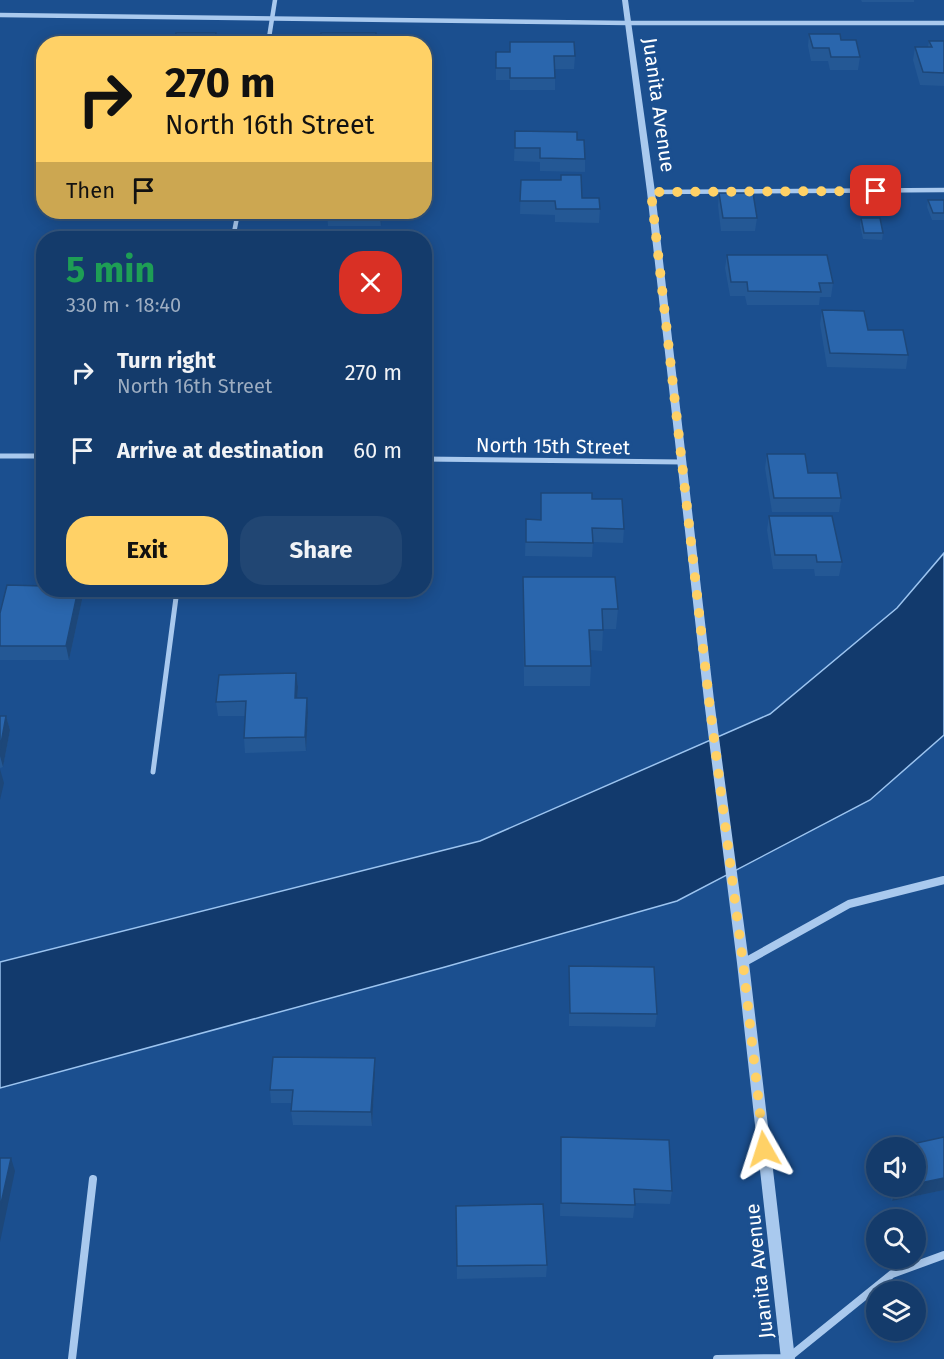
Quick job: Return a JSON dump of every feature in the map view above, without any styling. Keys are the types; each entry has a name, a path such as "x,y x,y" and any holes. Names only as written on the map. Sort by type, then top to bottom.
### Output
{"street":[{"path":"269,36 275,0"},
{"name":"Juanita Avenue","path":"625,0 651,192 788,1358"},
{"path":"0,15 628,23 944,23"},
{"path":"651,192 944,190"},
{"path":"0,456 36,456"},
{"name":"North 15th Street","path":"432,459 682,462"},
{"path":"153,772 176,597"},
{"path":"743,963 849,904 944,880"},
{"path":"72,1359 93,1179"},
{"path":"717,1359 788,1358 892,1274 944,1255"}],"water":[{"path":"944,553 944,735 870,800 677,901 445,967 0,1088 0,962 480,841 770,714 897,608"}],"building":[{"path":"176,33 216,33 215,36 175,36"},
{"path":"321,33 376,33 376,36 321,36"},
{"path":"809,34 840,34 841,40 856,40 860,57 831,57 829,48 813,48"},
{"path":"929,41 944,41 944,73 923,72 915,47 932,47"},
{"path":"510,42 574,42 575,56 554,56 555,78 510,78 510,68 496,68 496,52 510,52"},
{"path":"515,131 577,132 577,140 584,140 585,159 540,158 540,148 515,148"},
{"path":"561,175 581,175 582,198 599,198 600,209 556,209 555,201 520,201 521,180 561,180"},
{"path":"719,193 753,193 757,218 723,218"},
{"path":"928,200 944,200 944,213 933,213"},
{"path":"861,218 880,218 883,233 864,233"},
{"path":"727,255 827,255 833,283 819,283 821,292 748,291 747,282 731,282"},
{"path":"822,310 864,311 868,330 903,330 908,355 830,353"},
{"path":"767,454 805,454 808,473 837,473 841,498 774,498"},
{"path":"541,493 592,493 592,499 622,499 624,529 592,528 593,543 526,542 526,519 541,520"},
{"path":"769,516 832,516 842,562 817,562 816,555 775,555"},
{"path":"523,577 615,577 618,609 602,609 603,630 589,630 591,666 525,666"},
{"path":"7,585 36,586 36,597 76,597 66,646 0,646 0,613"},
{"path":"296,673 295,698 307,698 305,737 244,738 246,701 216,702 219,675"},
{"path":"0,716 6,716 0,749"},
{"path":"569,966 654,967 657,1014 570,1013"},
{"path":"273,1057 375,1058 371,1112 291,1111 293,1090 270,1090"},
{"path":"561,1137 669,1140 672,1191 634,1189 635,1205 561,1203"},
{"path":"944,1137 944,1178 926,1182 926,1141"},
{"path":"0,1158 11,1158 0,1208"},
{"path":"543,1204 547,1265 457,1266 456,1206"}],"route":[{"path":"764,1149 709,700 651,192 876,191"}]}
